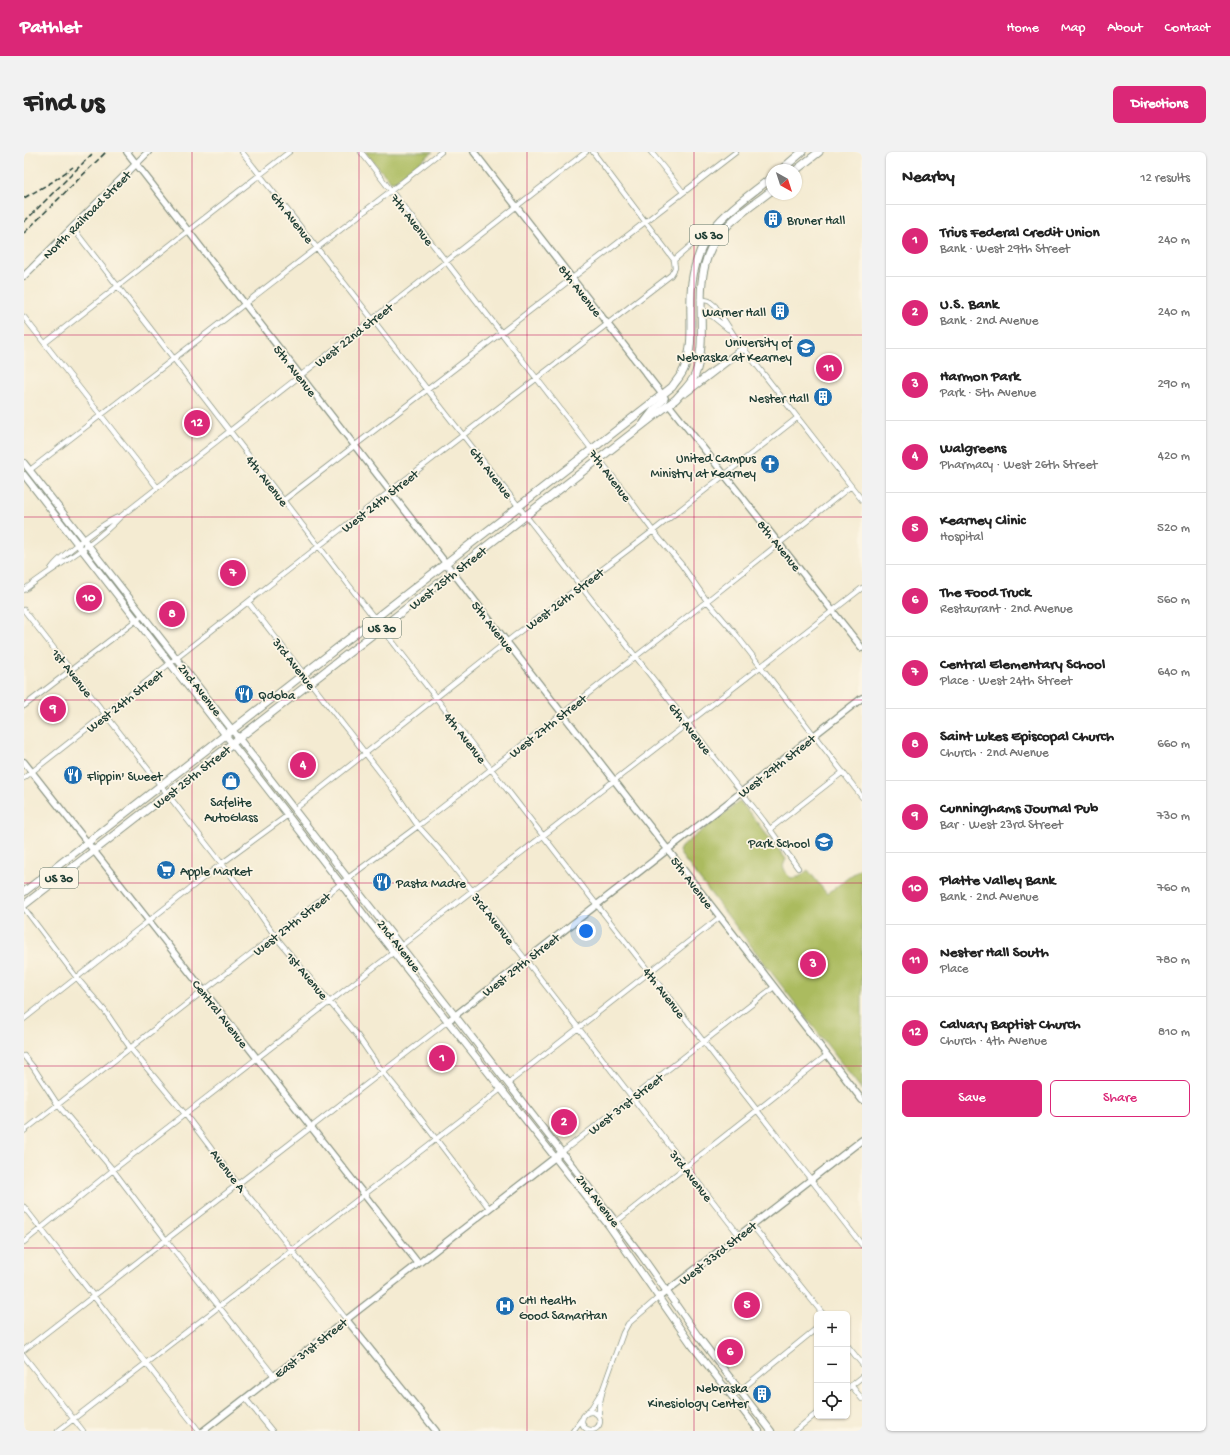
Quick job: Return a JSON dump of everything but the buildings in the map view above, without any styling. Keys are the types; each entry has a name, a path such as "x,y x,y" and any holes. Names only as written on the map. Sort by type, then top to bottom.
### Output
{"main road":[{"name":"North Railroad Street","path":"24,276 148,152"},
{"path":"788,164 802,152"},
{"path":"802,165 819,152"},
{"name":"US 30","path":"692,295 692,284 696,261 706,239 716,225 766,182"},
{"name":"US 30","path":"701,312 700,298 705,264 715,241 721,232 766,195"},
{"path":"692,295 694,306 697,311 701,312"},
{"name":"West 25th Street","path":"87,843 672,387 684,370 689,356 692,295"},
{"name":"West 25th Street","path":"93,850 232,744 676,399 688,386 695,375 699,360 701,339 701,312"},
{"path":"676,399 692,389 744,348"},
{"name":"2nd Avenue","path":"24,463 562,1152 641,1255 739,1391 771,1431"},
{"name":"2nd Avenue","path":"24,475 368,920 609,1226 658,1298 759,1431"},
{"name":"US 30","path":"24,892 87,843"},
{"name":"US 30","path":"24,905 93,850"}],"street":[{"name":"5th Avenue","path":"126,152 862,1100"},
{"name":"6th Avenue","path":"242,152 770,829 798,868"},
{"path":"45,343 187,230 289,152"},
{"name":"7th Avenue","path":"361,152 592,449 653,531 681,564 707,601 734,632 862,797"},
{"path":"30,470 441,152"},
{"name":"8th Avenue","path":"474,152 662,394"},
{"name":"West 22nd Street","path":"24,590 50,570 59,560 110,526 157,487 586,152"},
{"path":"592,152 674,260 716,225"},
{"path":"651,152 683,192"},
{"path":"284,500 736,152"},
{"name":"4th Avenue","path":"72,228 862,1245"},
{"name":"West 24th Street","path":"24,778 319,546 671,275 675,268 674,260"},
{"path":"700,298 709,301 715,306 731,332 862,500"},
{"path":"701,312 712,316 731,332"},
{"path":"24,317 157,487"},
{"path":"641,426 648,416 664,400 665,398 662,394"},
{"name":"8th Avenue","path":"669,404 862,648"},
{"name":"West 26th Street","path":"295,809 506,642 653,531 797,418"},
{"name":"West 27th Street","path":"24,1131 348,878 418,826 707,601 851,486"},
{"path":"401,946 862,588"},
{"name":"3rd Avenue","path":"248,602 393,789 418,826 446,857 739,1235"},
{"name":"1st Avenue","path":"24,610 250,900 275,936 357,1035 382,1071 436,1138 489,1208"},
{"path":"24,706 143,615"},
{"name":"West 29th Street","path":"24,1350 862,698"},
{"name":"Central Avenue","path":"24,762 418,1263"},
{"path":"770,829 843,772"},
{"path":"24,1019 222,864 288,815"},
{"name":"Avenue A","path":"24,908 77,978 105,1011 131,1048 185,1114 238,1184 266,1216 436,1431"},
{"path":"508,1083 720,917"},
{"path":"24,1242 113,1170 394,952"},
{"name":"West 31st Street","path":"418,1263 774,987"},
{"path":"616,1222 827,1055"},
{"path":"24,1056 34,1067 58,1105 113,1170 166,1240 274,1376"},
{"path":"58,1431 501,1089"},
{"name":"West 33rd Street","path":"599,1417 599,1406 603,1389 623,1333 628,1324 666,1291 862,1140"},
{"path":"24,1207 199,1431"},
{"path":"752,1225 820,1311"},
{"name":"East 31st Street","path":"203,1431 418,1263"},
{"path":"732,1397 814,1330"},
{"path":"849,1347 862,1364"},
{"path":"24,1356 82,1431"},
{"path":"862,1377 851,1385 862,1399"},
{"name":"West 33rd Street","path":"585,1413 592,1407 603,1389"},
{"path":"245,1398 272,1431"},
{"path":"573,1431 585,1413 593,1412 599,1417 603,1431"},
{"path":"795,1431 814,1415"},
{"path":"581,1420 583,1427 588,1431 597,1428 600,1422"}],"green space":[{"path":"365,152 433,152 395,181 390,181"},
{"path":"740,801 786,859 783,866 786,873 791,878 799,877 808,870 827,894 862,867 862,1090 679,851 681,847"}],"railway":[{"path":"24,222 94,152"},
{"path":"24,233 106,152"},
{"path":"24,198 52,182 73,167"}],"place":[{"name":"Bruner Hall","path":"773,219"},
{"name":"Warner Hall","path":"780,311"},
{"name":"University of Nebraska at Kearney","path":"806,348"},
{"name":"Nester Hall South","path":"829,368"},
{"name":"Nester Hall","path":"823,397"},
{"name":"Calvary Baptist Church","path":"197,423"},
{"name":"United Campus Ministry at Kearney","path":"770,464"},
{"name":"Central Elementary School","path":"233,573"},
{"name":"Platte Valley Bank","path":"89,598"},
{"name":"Saint Lukes Episcopal Church","path":"172,614"},
{"name":"Qdoba","path":"244,694"},
{"name":"Cunninghams Journal Pub","path":"53,709"},
{"name":"Walgreens","path":"303,765"},
{"name":"Flippin' Sweet","path":"73,775"},
{"name":"Safelite AutoGlass","path":"231,781"},
{"name":"Park School","path":"824,842"},
{"name":"Apple Market","path":"166,870"},
{"name":"Pasta Madre","path":"382,882"},
{"name":"Harmon Park","path":"813,964"},
{"name":"Trius Federal Credit Union","path":"442,1058"},
{"name":"U.S. Bank","path":"564,1122"},
{"name":"Kearney Clinic","path":"747,1305"},
{"name":"CHI Health Good Samaritan","path":"505,1306"},
{"name":"The Food Truck","path":"730,1352"},
{"name":"Nebraska Kinesiology Center","path":"762,1394"}]}
